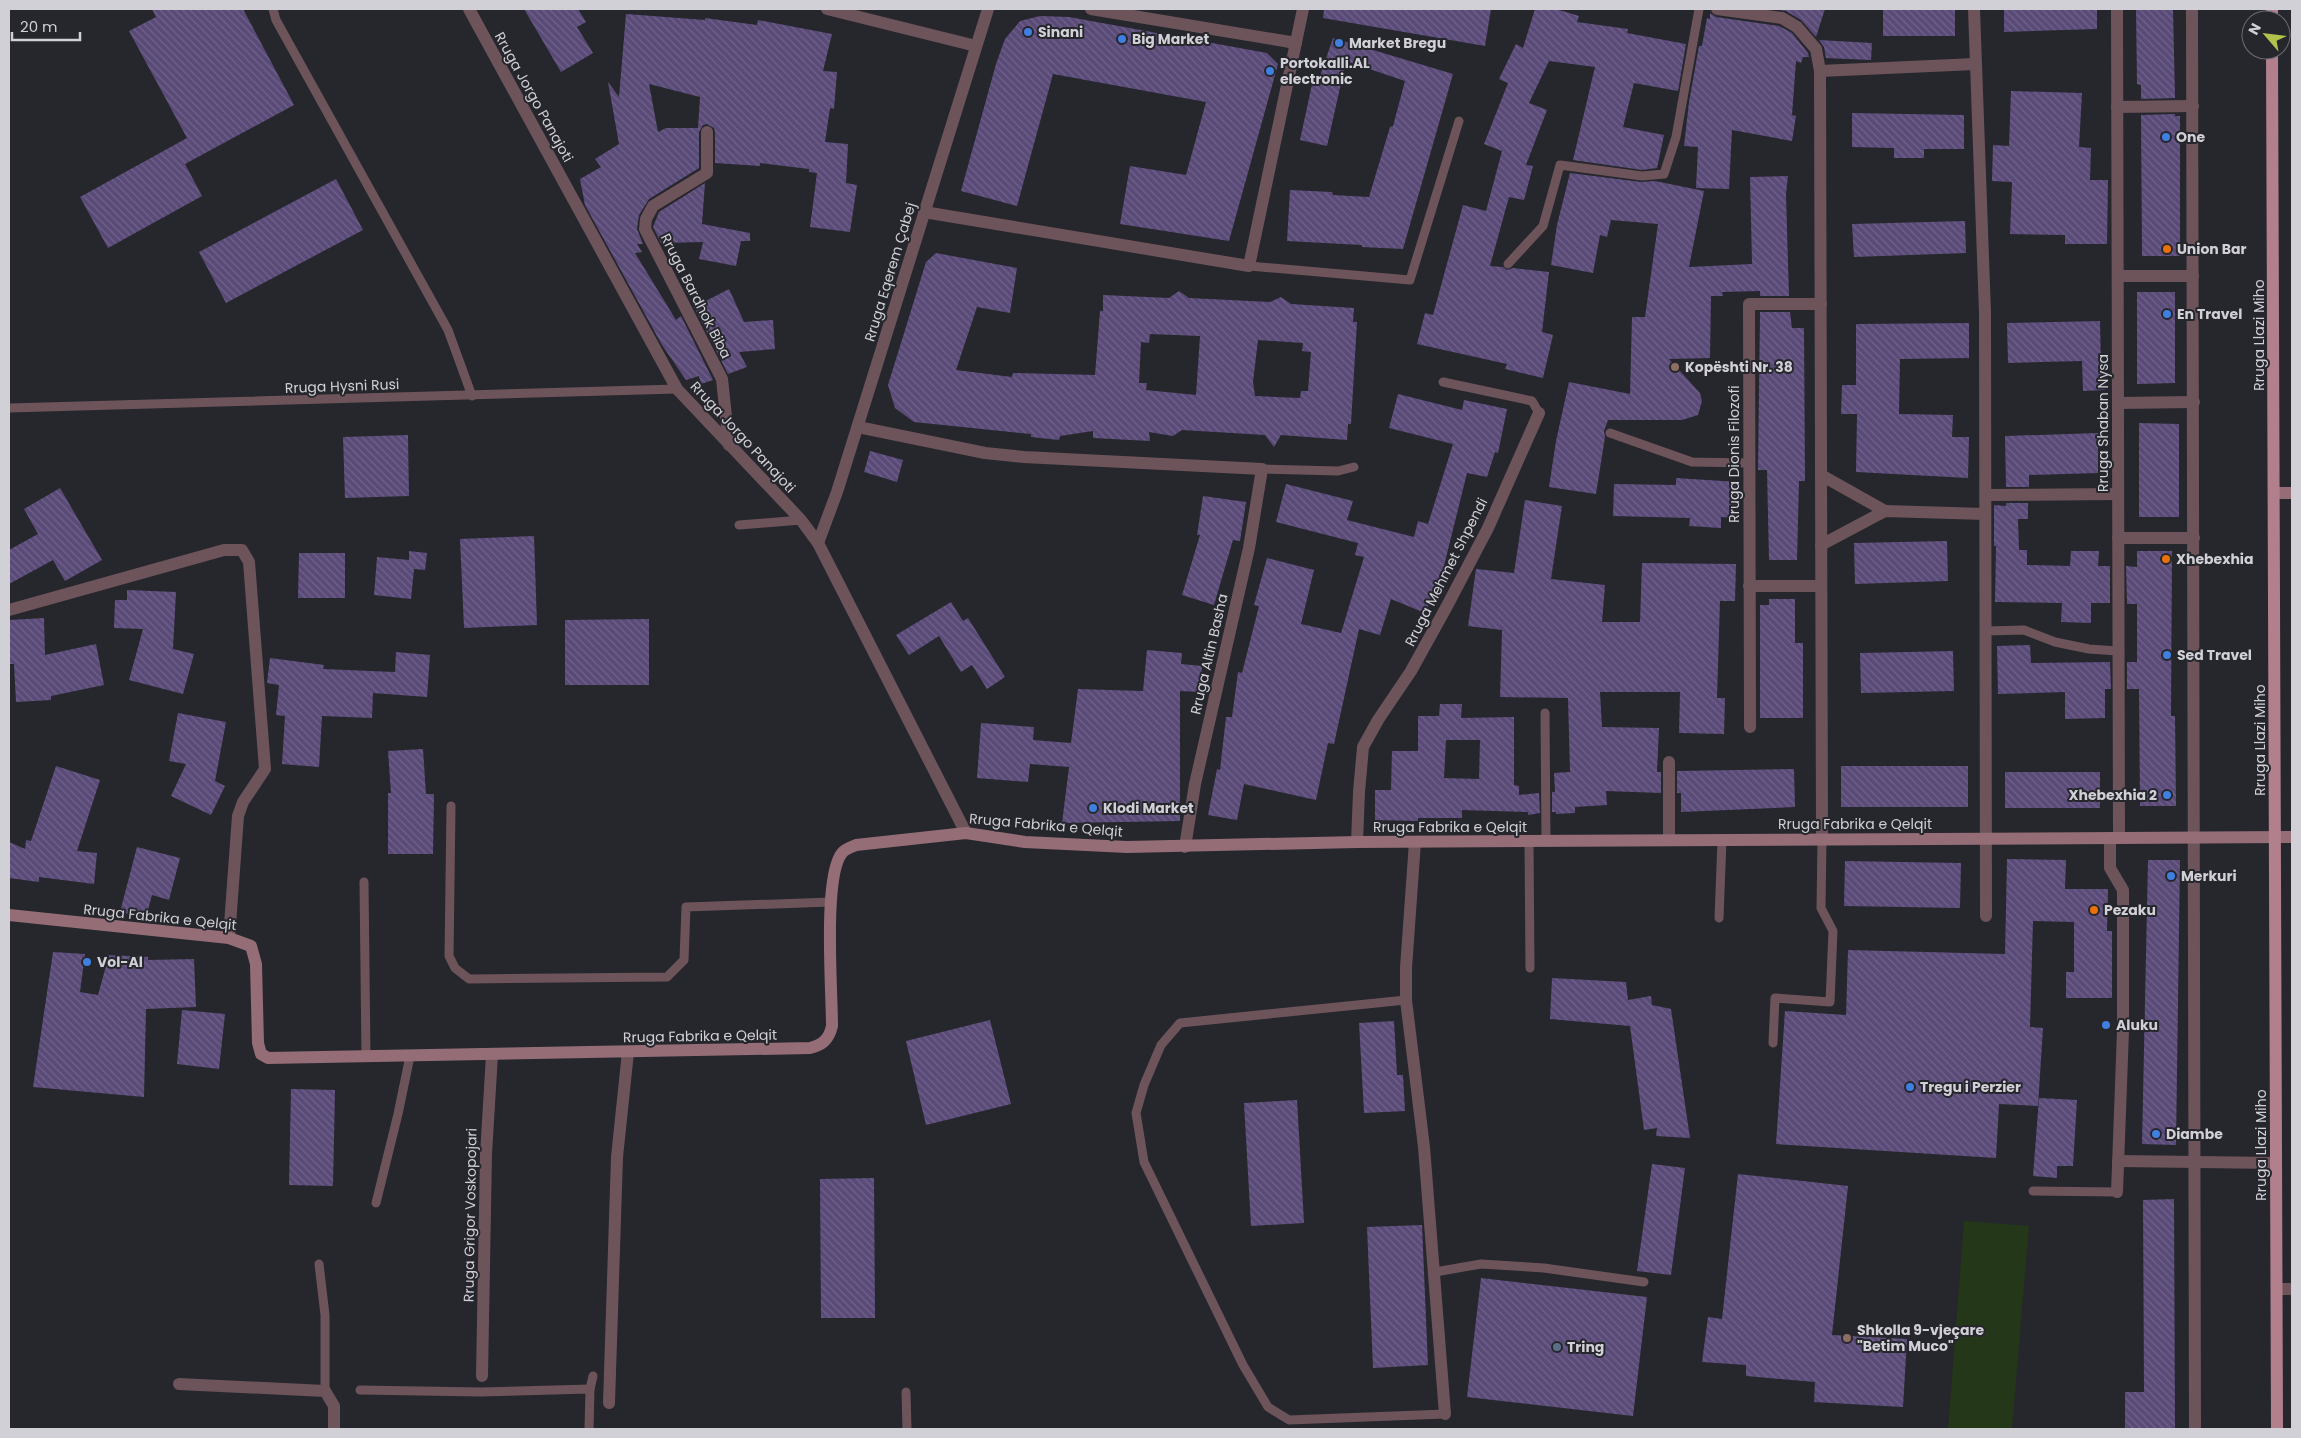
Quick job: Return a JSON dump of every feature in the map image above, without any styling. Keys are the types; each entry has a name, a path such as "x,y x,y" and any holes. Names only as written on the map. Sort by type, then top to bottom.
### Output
{"main road":[{"name":"Rruga Llazi Miho","path":"2272,60 2277,1429"}],"street":[{"name":"Rruga Jorgo Panajoti","path":"469,9 677,389 801,520 818,542 966,833"},
{"path":"827,9 976,46"},
{"name":"Rruga Eqerem Çabej","path":"818,542 837,492 858,427 988,9"},
{"path":"1091,9 1296,43"},
{"path":"924,212 1249,266 1302,9"},
{"path":"1717,9 1782,18 1797,27 1816,49 1820,71 1822,840"},
{"path":"1974,9 1986,313 1986,916"},
{"name":"Rruga Shaban Nysa","path":"2117,9 2118,651 2114,838 2110,868 2123,890 2123,1031 2118,1161"},
{"path":"2192,9 2195,1429"},
{"path":"1820,71 1976,64"},
{"path":"2117,107 2193,106"},
{"name":"Rruga Bardhok Biba","path":"707,132 707,173 653,206 646,219 645,229 722,379 729,445"},
{"path":"2118,276 2193,276"},
{"name":"Rruga Dionis Filozofi","path":"1750,727 1749,304 1821,304"},
{"path":"2118,403 2194,402"},
{"name":"Rruga Mehmet Shpendi","path":"1357,842 1363,748 1378,720 1411,671 1488,528 1539,413"},
{"path":"858,427 985,453 1262,469"},
{"name":"Rruga Altin Basha","path":"1185,847 1194,784 1249,548 1262,469"},
{"path":"1821,475 1884,511 1985,514"},
{"path":"2274,493 2292,493"},
{"path":"1986,495 2118,494"},
{"path":"1821,545 1884,511"},
{"path":"2118,538 2194,538"},
{"path":"9,610 224,550 242,550 249,562 265,770 243,802 238,816 230,938"},
{"path":"1749,586 1821,586"},
{"path":"1669,762 1669,840"},
{"name":"Rruga Fabrika e Qelqit","path":"9,915 230,938 251,946 254,954 258,1043 261,1054 276,1060 794,1049 819,1046 826,1041 832,1026 832,902 835,868 843,852 856,844 966,833 1053,844 1127,847 1357,842 2292,837"},
{"path":"1414,842 1406,968 1406,1000 1424,1147 1445,1414"},
{"path":"609,1403 617,1157 628,1052"},
{"name":"Rruga Grigor Voskopojari","path":"482,1376 486,1154 492,1055"},
{"path":"2117,1192 2118,1161 2276,1163"},
{"path":"2277,1289 2292,1289"},
{"path":"180,1384 325,1391 334,1406 334,1429"}],"lane":[{"path":"273,9 276,20 448,330 472,396"},
{"path":"1508,264 1543,226 1560,165 1642,176 1664,174 1676,137 1699,9"},
{"path":"1249,266 1410,280 1459,122"},
{"name":"Rruga Mehmet Shpendi","path":"1443,382 1532,401 1539,413"},
{"name":"Rruga Hysni Rusi","path":"9,408 677,389"},
{"path":"1610,433 1692,462 1749,464"},
{"path":"1262,469 1338,471 1354,467"},
{"path":"739,525 801,520"},
{"path":"1986,631 2024,630 2054,642 2089,649 2118,651"},
{"path":"1545,713 1546,841"},
{"path":"451,806 449,956 455,968 469,979 667,977 684,960 686,907 832,902"},
{"path":"1719,918 1722,840"},
{"path":"1773,1043 1776,998 1830,1002 1833,931 1821,908 1822,840"},
{"path":"1530,841 1530,968"},
{"path":"364,882 366,1057"},
{"path":"1406,1000 1180,1023 1161,1045 1144,1085 1136,1113 1144,1162 1243,1365 1268,1407 1289,1420 1445,1414"},
{"path":"376,1204 410,1056"},
{"path":"2033,1191 2117,1192"},
{"path":"319,1264 325,1315 325,1391"},
{"path":"1435,1272 1481,1264 1544,1268 1644,1282"},
{"path":"481,1392 482,1376"},
{"path":"589,1429 590,1389 593,1376"},
{"path":"360,1390 481,1392 590,1389"},
{"path":"906,1392 907,1429"}],"green space":[{"path":"1964,1221 2029,1226 2012,1429 1948,1429"}],"building":[{"path":"152,9 243,9 294,105 185,164 202,196 108,248 80,197 187,138 129,31 156,17"},
{"path":"524,9 578,9 586,22 577,27 593,53 561,72"},
{"path":"1324,9 1491,9 1485,46 1323,18"},
{"path":"1535,9 1556,9 1579,16 1577,22 1628,29 1627,33 1686,44 1678,91 1634,83 1623,127 1664,135 1657,168 1642,170 1573,160 1595,67 1549,61 1529,103 1547,110 1526,165 1533,166 1524,200 1509,197 1490,266 1503,267 1507,270 1513,268 1549,272 1542,332 1553,335 1543,378 1505,369 1507,364 1417,344 1425,313 1433,315 1463,205 1486,211 1502,151 1484,144 1508,83 1499,79 1516,44 1523,48"},
{"path":"1774,9 1825,9 1816,37 1801,20 1786,11"},
{"path":"1883,9 1955,9 1955,36 1883,36"},
{"path":"2004,9 2097,9 2097,29 2004,32"},
{"path":"2136,9 2173,9 2175,98 2141,99 2141,85 2137,84"},
{"path":"1710,13 1716,17 1779,26 1792,33 1809,57 1803,57 1801,63 1796,61 1792,115 1796,116 1792,141 1732,130 1729,189 1696,188 1698,147 1684,146 1689,102 1699,46 1702,46 1707,18 1710,19"},
{"path":"626,14 705,20 705,18 757,25 758,20 832,34 823,71 837,72 834,109 830,108 825,142 848,144 846,183 857,185 850,232 810,227 817,173 809,172 809,169 760,163 760,166 715,163 715,132 714,128 707,124 703,125 699,132 699,168 649,199 639,215 637,229 643,244 637,244 642,252 635,253 676,320 681,316 713,380 701,384 699,376 686,380 662,345 585,205 580,179 601,167 595,159 619,144 608,82 619,97","holes":["649,84 700,97 698,128 666,128 658,132"]},
{"path":"1040,16 1069,17 1267,53 1278,64 1229,241 1120,224 1130,166 1186,175 1206,102 1053,74 1017,206 961,191 996,64 1005,39 1020,21"},
{"path":"1333,38 1453,74 1403,249 1287,241 1290,190 1332,192 1333,195 1369,197 1390,127 1393,126 1405,81 1346,61 1327,146 1300,140 1314,75 1320,76"},
{"path":"1819,40 1872,43 1871,60 1826,58 1824,47"},
{"path":"2011,91 2082,93 2079,147 2091,148 2090,180 2108,180 2107,244 2065,244 2065,235 2010,234 2012,182 1992,181 1993,145 2009,146"},
{"path":"1852,113 1964,115 1964,149 1924,149 1924,158 1894,158 1894,148 1852,147"},
{"path":"2175,114 2175,116 2180,116 2180,256 2142,256 2141,115"},
{"path":"1570,173 1641,182 1655,181 1704,191 1689,267 1752,264 1750,177 1788,176 1786,194 1789,296 1760,296 1760,291 1722,292 1723,296 1711,296 1710,358 1669,359 1700,393 1702,401 1698,415 1682,420 1608,420 1604,431 1605,437 1596,494 1549,487 1556,441 1569,382 1630,394 1632,317 1645,317 1658,224 1611,220 1607,237 1600,235 1593,273 1551,265 1557,225"},
{"path":"336,179 363,230 226,303 199,252"},
{"path":"705,183 702,224 750,233 750,241 741,241 736,266 699,259 703,242 661,243 653,227 659,212"},
{"path":"1965,221 1966,253 1854,257 1852,224"},
{"path":"936,253 1017,268 1010,313 977,307 956,370 1012,377 1013,373 1095,375 1100,311 1103,311 1103,295 1169,298 1179,291 1189,298 1270,302 1281,297 1291,304 1354,308 1353,322 1357,322 1351,424 1348,424 1347,440 1281,435 1274,447 1265,435 1182,430 1173,436 1149,432 1150,441 1093,438 1093,431 1060,436 1059,440 1031,437 1031,434 914,422 895,408 888,385 926,262","holes":["1150,334 1200,336 1196,395 1146,390 1147,383 1139,383 1141,342 1149,343","1258,340 1303,343 1302,351 1311,352 1308,391 1301,391 1300,398 1255,396 1253,382"]},
{"path":"729,289 744,322 773,320 775,349 739,352 747,367 728,374 694,307"},
{"path":"2137,292 2175,292 2175,383 2137,384"},
{"path":"1760,312 1790,312 1792,328 1804,328 1805,481 1799,481 1797,560 1769,560 1767,470 1758,470"},
{"path":"2100,321 2101,367 2104,367 2105,390 2083,391 2082,361 2008,363 2007,323"},
{"path":"1969,323 1969,358 1900,359 1899,414 1953,415 1952,437 1969,437 1968,478 1856,472 1857,414 1841,414 1842,385 1856,385 1856,324"},
{"path":"1398,394 1462,410 1464,400 1507,409 1498,453 1495,452 1487,477 1467,473 1443,570 1425,613 1391,599 1380,635 1359,629 1334,744 1328,743 1316,800 1244,784 1237,820 1208,815 1217,769 1220,770 1226,717 1232,717 1238,672 1242,673 1259,606 1254,605 1267,558 1314,570 1301,624 1341,633 1364,557 1355,555 1358,543 1276,522 1286,484 1353,501 1347,520 1414,537 1418,521 1428,524 1453,444 1389,428"},
{"path":"2139,423 2179,424 2179,517 2139,517"},
{"path":"2098,433 2098,473 2029,475 2029,487 2006,487 2005,436"},
{"path":"408,435 409,496 345,498 343,437"},
{"path":"870,451 903,460 897,482 864,472"},
{"path":"1676,478 1738,482 1737,518 1721,517 1721,528 1689,526 1690,518 1613,516 1614,484 1676,485"},
{"path":"60,488 102,560 65,581 53,560 9,584 9,550 38,534 24,509"},
{"path":"1203,496 1246,502 1240,541 1233,540 1214,605 1182,595 1200,535 1197,535"},
{"path":"1525,500 1562,506 1551,579 1605,585 1602,622 1640,622 1642,563 1736,564 1735,601 1720,601 1717,698 1725,698 1724,734 1679,733 1680,692 1600,692 1602,727 1659,728 1657,772 1661,772 1661,793 1606,791 1607,805 1575,807 1575,813 1556,814 1556,812 1552,812 1552,792 1555,792 1554,773 1570,772 1568,698 1500,697 1502,630 1468,626 1476,569 1514,573"},
{"path":"2006,503 2028,503 2028,519 2018,519 2019,550 2027,550 2027,565 2070,566 2071,551 2099,551 2098,566 2110,566 2110,603 2091,603 2091,623 2061,622 2062,603 1995,602 1996,546 1994,546 1994,505 2006,506"},
{"path":"534,536 537,625 464,628 460,539"},
{"path":"1947,541 1948,581 1855,584 1854,543"},
{"path":"409,551 427,553 425,570 414,569 411,599 374,595 377,557 409,560"},
{"path":"2137,551 2172,551 2171,716 2175,716 2176,806 2140,806 2139,689 2127,689 2127,662 2137,662 2137,604 2127,604 2126,566 2137,567"},
{"path":"299,553 345,553 345,598 298,598"},
{"path":"127,590 176,592 173,649 194,654 183,694 129,680 143,629 114,628 115,600 127,600"},
{"path":"1769,599 1795,599 1795,643 1803,643 1803,718 1760,718 1760,605 1769,605"},
{"path":"951,602 963,621 968,618 1005,677 987,689 972,665 961,672 939,636 909,655 896,635"},
{"path":"44,618 45,655 96,644 104,685 51,696 51,700 16,702 14,664 9,664 9,620"},
{"path":"649,619 649,685 565,685 565,620"},
{"path":"2030,645 2031,663 2110,662 2111,689 2105,689 2105,718 2065,719 2065,692 1998,694 1997,646"},
{"path":"1147,650 1182,653 1181,664 1202,666 1200,692 1180,691 1180,821 1062,823 1069,767 1030,764 1028,782 977,778 981,723 1034,727 1033,740 1071,743 1078,689 1143,691"},
{"path":"1953,651 1954,691 1861,693 1860,653"},
{"path":"396,652 430,655 427,697 373,693 372,718 322,716 319,767 282,764 285,716 276,715 279,685 267,683 270,658 324,665 323,669 395,672"},
{"path":"1440,704 1462,704 1461,718 1514,717 1514,785 1519,786 1519,795 1539,793 1540,813 1528,815 1528,812 1462,810 1462,818 1418,818 1418,821 1375,820 1375,790 1391,790 1392,751 1418,751 1418,716 1439,716","holes":["1446,740 1480,740 1479,779 1444,778"]},
{"path":"178,713 226,722 215,781 225,786 211,815 171,796 186,764 169,761"},
{"path":"423,749 426,794 434,794 433,854 388,854 388,793 391,793 388,751"},
{"path":"56,766 100,780 77,851 97,853 94,884 39,877 39,882 9,878 9,842 25,849 26,840 31,841"},
{"path":"1841,766 1968,766 1968,807 1841,807"},
{"path":"1794,769 1795,807 1681,812 1681,793 1677,793 1677,771"},
{"path":"2005,772 2100,772 2100,808 2005,808"},
{"path":"137,847 180,858 169,900 152,895 146,918 120,912"},
{"path":"2007,859 2066,860 2065,889 2108,889 2107,931 2112,931 2112,998 2066,998 2066,972 2074,972 2074,922 2033,921 2030,1027 2043,1028 2038,1106 1999,1104 1996,1158 1776,1144 1785,1011 1846,1015 1848,950 2005,954"},
{"path":"2148,860 2180,860 2176,1145 2142,1144"},
{"path":"1845,861 1961,863 1960,908 1844,906"},
{"path":"53,952 85,954 80,992 98,995 109,955 148,957 148,960 194,959 196,1007 146,1009 144,1097 33,1087"},
{"path":"1552,978 1626,982 1628,1000 1651,996 1652,1005 1671,1009 1690,1138 1656,1136 1657,1128 1644,1130 1630,1026 1550,1019"},
{"path":"182,1010 225,1014 219,1069 177,1064"},
{"path":"990,1020 1011,1104 926,1125 906,1041"},
{"path":"1394,1021 1397,1075 1403,1075 1405,1111 1364,1113 1359,1023"},
{"path":"291,1089 335,1090 333,1186 289,1185"},
{"path":"2039,1098 2077,1100 2073,1166 2057,1166 2057,1178 2033,1176"},
{"path":"1297,1100 1304,1223 1251,1226 1244,1103"},
{"path":"1652,1164 1685,1168 1671,1275 1637,1271"},
{"path":"1738,1174 1848,1186 1832,1335 1907,1339 1903,1407 1814,1402 1815,1382 1746,1376 1746,1365 1702,1362 1708,1317 1722,1319"},
{"path":"874,1178 875,1318 821,1318 820,1179"},
{"path":"2174,1199 2175,1429 2125,1429 2125,1392 2144,1392 2143,1200"},
{"path":"1422,1225 1428,1365 1373,1368 1367,1227"},
{"name":"Tring","path":"1481,1278 1647,1297 1633,1416 1467,1397"}],"place":[{"name":"Sinani","path":"1028,32"},
{"name":"Big Market","path":"1122,39"},
{"name":"Market Bregu","path":"1339,43"},
{"name":"Portokalli.AL electronic","path":"1270,71"},
{"name":"One","path":"2166,137"},
{"name":"Union Bar","path":"2167,249"},
{"name":"En Travel","path":"2167,314"},
{"name":"Kopështi Nr. 38","path":"1675,367"},
{"name":"Xhebexhia","path":"2166,559"},
{"name":"Sed Travel","path":"2167,655"},
{"name":"Xhebexhia 2","path":"2167,795"},
{"name":"Klodi Market","path":"1093,808"},
{"name":"Merkuri","path":"2171,876"},
{"name":"Pezaku","path":"2094,910"},
{"name":"Vol-Al","path":"87,962"},
{"name":"Aluku","path":"2106,1025"},
{"name":"Tregu i Perzier","path":"1910,1087"},
{"name":"Diambe","path":"2156,1134"},
{"name":"Shkolla 9-vjeçare \"Betim Muco\"","path":"1847,1338"},
{"name":"Tring","path":"1557,1347"}]}
